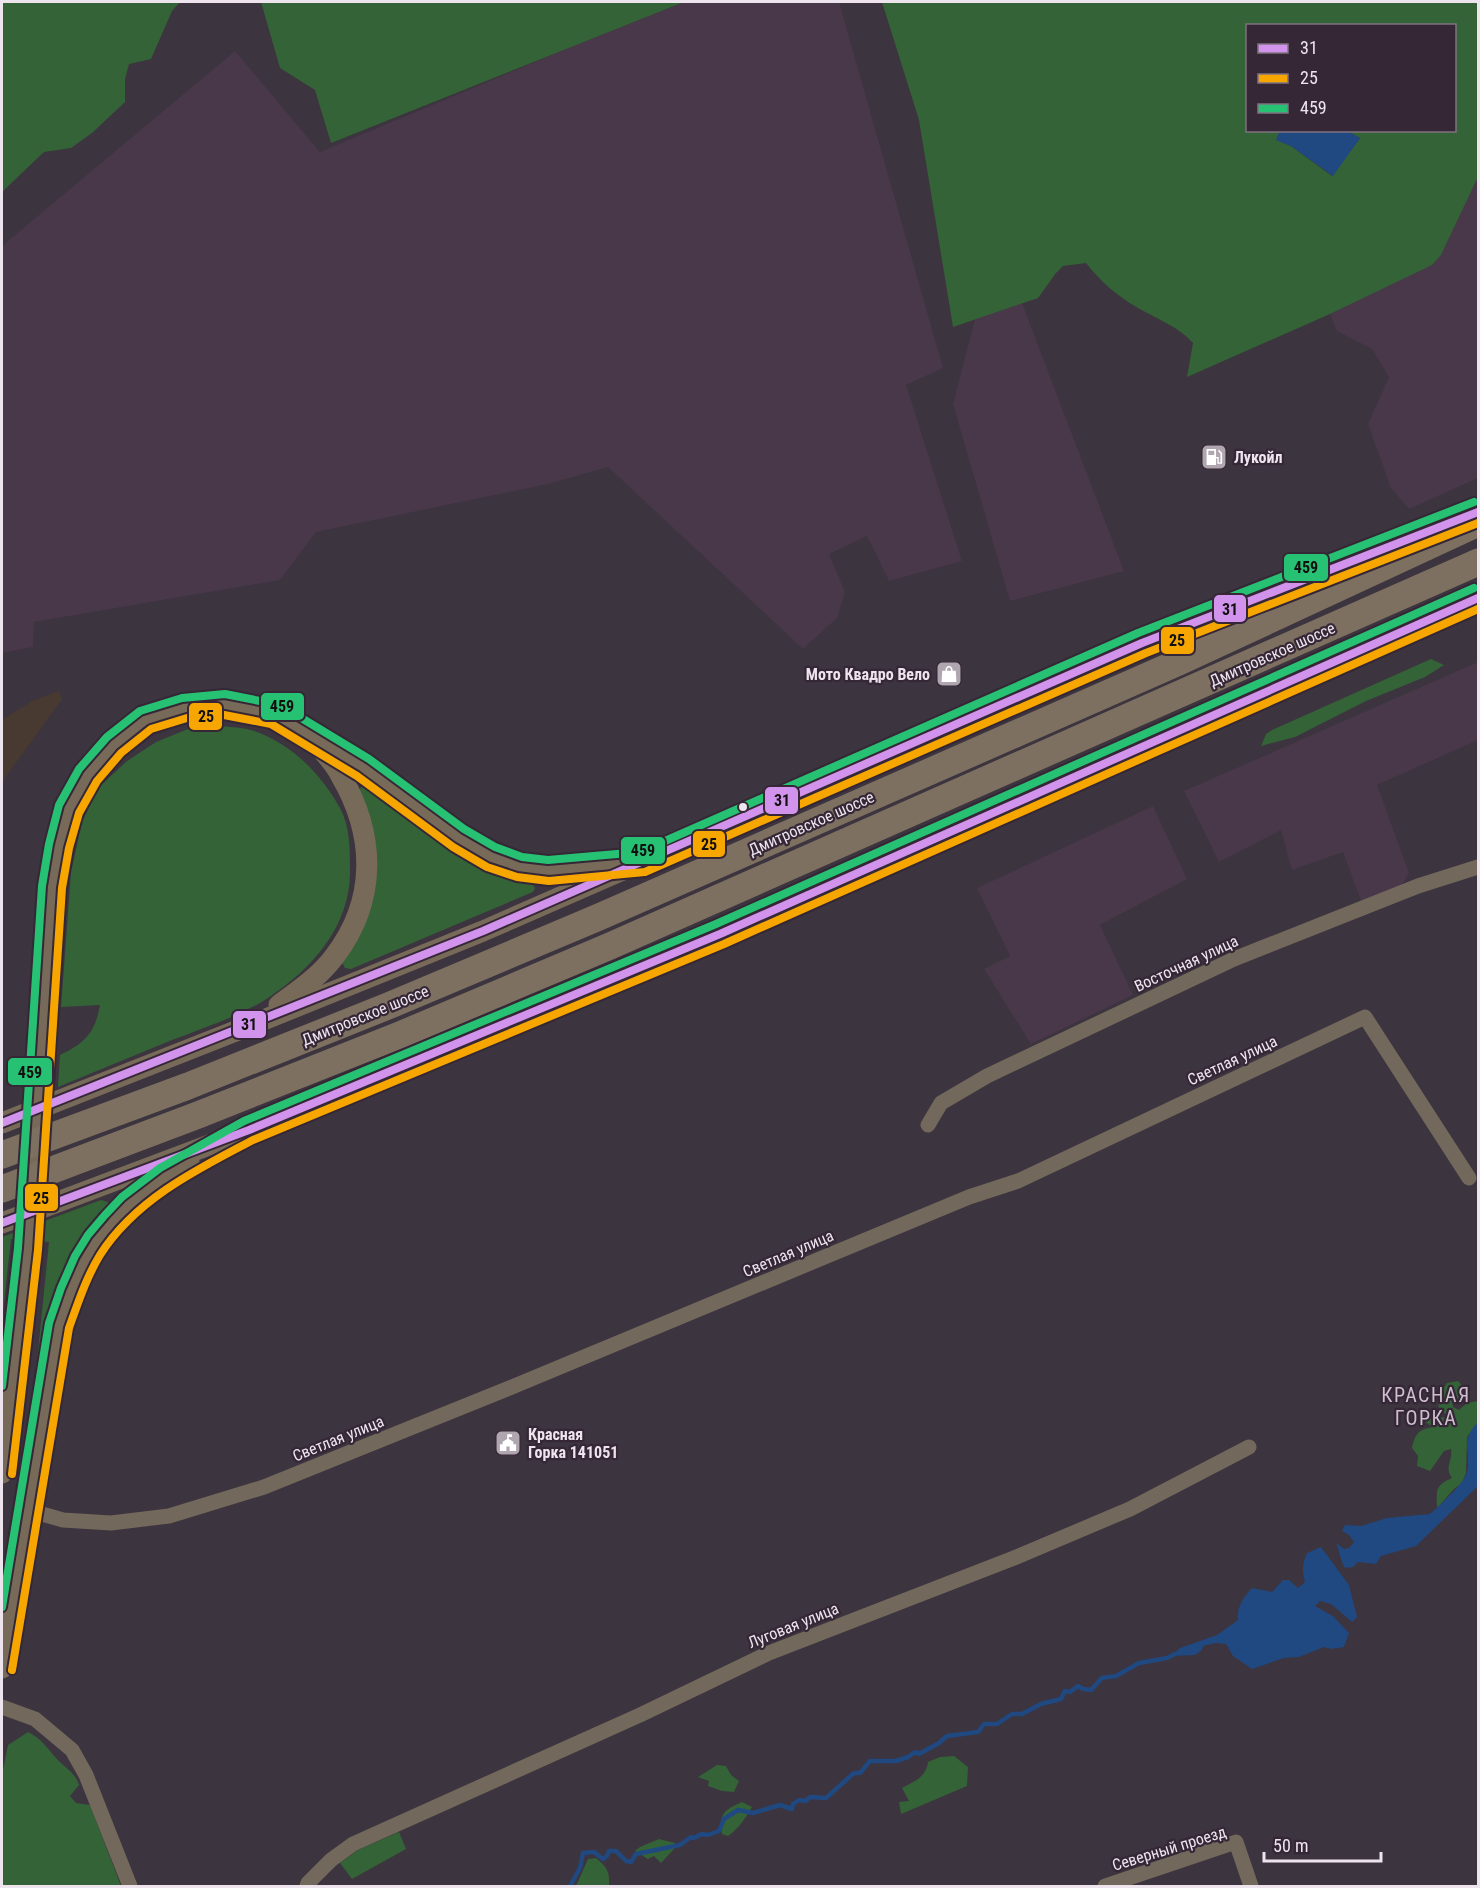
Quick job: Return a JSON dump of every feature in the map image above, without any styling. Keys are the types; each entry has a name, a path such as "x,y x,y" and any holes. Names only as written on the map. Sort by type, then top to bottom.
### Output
{"highway":[{"name":"Дмитровское шоссе","path":"2,1155 210,1077 388,1006 578,926 1179,662 1479,523"},
{"name":"Дмитровское шоссе","path":"2,1189 198,1115 402,1034 610,946 1479,562"}],"main road":[{"path":"2,1123 483,931 1142,643 1296,584 1431,528 1479,512"},
{"path":"2,1223 249,1130 720,934 1479,598"},
{"path":"2,1471 28,1249 52,887 58,846 69,809 88,775 114,745 146,720 185,708 224,704 275,714 363,767 458,838 491,857 520,867 548,871 643,862"},
{"path":"251,1025 309,983 334,958 356,923 365,894 368,856 361,820 341,775 310,734"},
{"path":"2,1668 59,1325 75,1280 97,1241 123,1211 156,1182 194,1158 249,1130"}],"street":[{"name":"Восточная улица","path":"928,1125 941,1103 987,1076 1234,959 1418,886 1479,867"},
{"name":"Светлая улица","path":"28,1510 63,1520 111,1523 169,1516 264,1487 518,1385 969,1197 1018,1181 1365,1017 1469,1178"},
{"name":"Луговая улица","path":"307,1887 308,1883 331,1860 353,1844 640,1715 769,1653 1014,1558 1130,1509 1249,1447"},
{"path":"2,1707 35,1719 72,1750 86,1775 130,1887"},
{"name":"Северный проезд","path":"1105,1887 1236,1842 1251,1887"}],"shaded area":[{"path":"684,2 839,2 943,368 906,385 962,561 889,581 867,536 829,554 845,592 837,618 803,649 608,467 548,484 316,532 280,580 34,622 33,647 2,653 2,246 235,51 320,152"},
{"path":"1478,177 1478,478 1409,509 1391,488 1368,424 1389,377 1372,349 1337,331 1330,314 1432,264 1441,255"},
{"path":"1022,303 1124,571 1010,601 953,404 975,319"},
{"path":"1478,662 1478,740 1377,785 1409,873 1402,885 1361,901 1343,852 1292,870 1281,830 1219,862 1184,791"},
{"path":"59,691 62,699 2,782 2,720 32,701"},
{"path":"1153,806 1187,879 1100,925 1133,995 1031,1044 984,969 1010,956 977,888"}],"green space":[{"path":"2,2 180,2 172,11 151,59 129,64 125,79 125,102 92,133 71,148 44,152 2,192"},
{"path":"261,2 684,2 331,143 315,90 280,68"},
{"path":"882,2 1478,2 1478,177 1441,255 1432,265 1330,314 1187,377 1193,343 1174,328 1116,293 1086,263 1063,266 1038,298 953,327 919,120"},
{"path":"1431,659 1444,665 1425,677 1366,701 1295,737 1261,746 1266,734 1272,730"},
{"path":"218,726 250,730 268,737 293,752 324,783 340,808 348,830 349,890 344,910 326,944 314,960 300,974 268,998 221,1021 58,1087 60,1055 88,1036 95,1023 100,1005 61,1007 71,872 82,822 99,787 127,761 156,742 188,729"},
{"path":"364,784 428,833 467,858 501,875 532,883 535,888 533,892 351,969 345,968 341,961 376,869 375,838 359,790"},
{"path":"101,1200 108,1202 111,1209 39,1383 35,1381 49,1242 11,1239 2,1320 2,1237"},
{"path":"1458,1381 1465,1389 1466,1397 1452,1401 1453,1407 1459,1410 1467,1403 1478,1401 1478,1422 1467,1437 1466,1473 1462,1483 1437,1508 1439,1486 1452,1478 1449,1470 1451,1449 1444,1451 1430,1471 1417,1466 1418,1456 1412,1448 1418,1433 1433,1427 1421,1419 1448,1417 1438,1406 1442,1400 1440,1393 1447,1383"},
{"path":"28,1732 40,1740 75,1777 79,1785 70,1796 76,1803 90,1805 121,1886 2,1886 2,1775 8,1745"},
{"path":"954,1756 968,1767 967,1786 901,1814 899,1802 909,1801 902,1788 922,1775 928,1762 940,1757"},
{"path":"717,1765 726,1766 731,1775 739,1781 734,1792 708,1786 709,1781 698,1777"},
{"path":"742,1802 752,1807 742,1823 732,1833 728,1836 722,1834 722,1817 730,1808"},
{"path":"399,1832 406,1849 352,1879 340,1863 358,1850"},
{"path":"659,1839 675,1843 675,1848 661,1863 654,1856 648,1859 635,1851 640,1847"},
{"path":"596,1858 607,1870 609,1886 576,1886 588,1859"}],"water":[{"path":"1279,132 1349,132 1360,138 1333,176 1291,146 1276,140"},
{"path":"1478,1422 1478,1486 1416,1546 1381,1556 1376,1564 1358,1562 1353,1567 1345,1568 1336,1543 1344,1549 1349,1548 1354,1542 1342,1531 1345,1525 1361,1526 1387,1518 1430,1514 1464,1479 1468,1467 1467,1442 1472,1429"},
{"path":"1321,1547 1349,1585 1357,1617 1352,1622 1331,1604 1320,1601 1315,1606 1333,1616 1349,1633 1344,1647 1331,1649 1324,1647 1299,1657 1284,1658 1252,1669 1233,1656 1226,1644 1216,1643 1203,1646 1202,1650 1195,1655 1171,1656 1180,1648 1217,1635 1238,1620 1241,1602 1252,1588 1272,1592 1283,1580 1289,1580 1298,1588 1305,1582 1303,1568 1307,1553"}],"waterway":[{"path":"570,1886 580,1868 583,1853 594,1852 603,1859 609,1851 616,1851 626,1861 631,1862 636,1854 680,1845 691,1837 719,1831 724,1819 738,1810 753,1813 780,1805 792,1809 793,1804 799,1800 806,1801 810,1797 826,1798 854,1773 860,1773 870,1761 896,1761 915,1752 919,1754 947,1736 978,1732 984,1724 997,1724 1012,1714 1022,1714 1041,1704 1061,1699 1065,1691 1070,1692 1078,1686 1091,1690 1102,1678 1116,1676 1139,1663 1167,1658 1175,1654"}],"transit line":[{"name":"459","path":"2,1386 18,1248 42,886 49,844 59,805 79,769 107,737 140,711 182,698 225,694 280,705 369,759 464,829 495,847 522,857 548,860 640,852 1138,633 1474,502"},
{"name":"31","path":"2,1123 483,931 1142,643 1478,512"},
{"name":"25","path":"12,1474 38,1250 62,888 69,848 79,813 97,781 121,753 151,729 187,718 224,715 271,724 357,776 453,847 487,867 517,877 549,881 645,872 1146,653 1478,523"},
{"name":"459","path":"2,1607 49,1323 61,1288 75,1256 88,1235 122,1197 160,1168 244,1121 716,924 1474,588"},
{"name":"31","path":"2,1223 249,1130 720,934 1478,598"},
{"name":"25","path":"12,1670 69,1328 86,1282 100,1255 114,1235 149,1202 210,1162 253,1140 724,944 1478,609"}],"place":[{"name":"Лукойл","path":"1214,457"},
{"name":"Мото Квадро Вело","path":"949,674"},
{"name":"Красная Горка 141051","path":"508,1443"}],"district":[{"name":"КРАСНАЯ ГОРКА","path":"1426,1406"}]}
